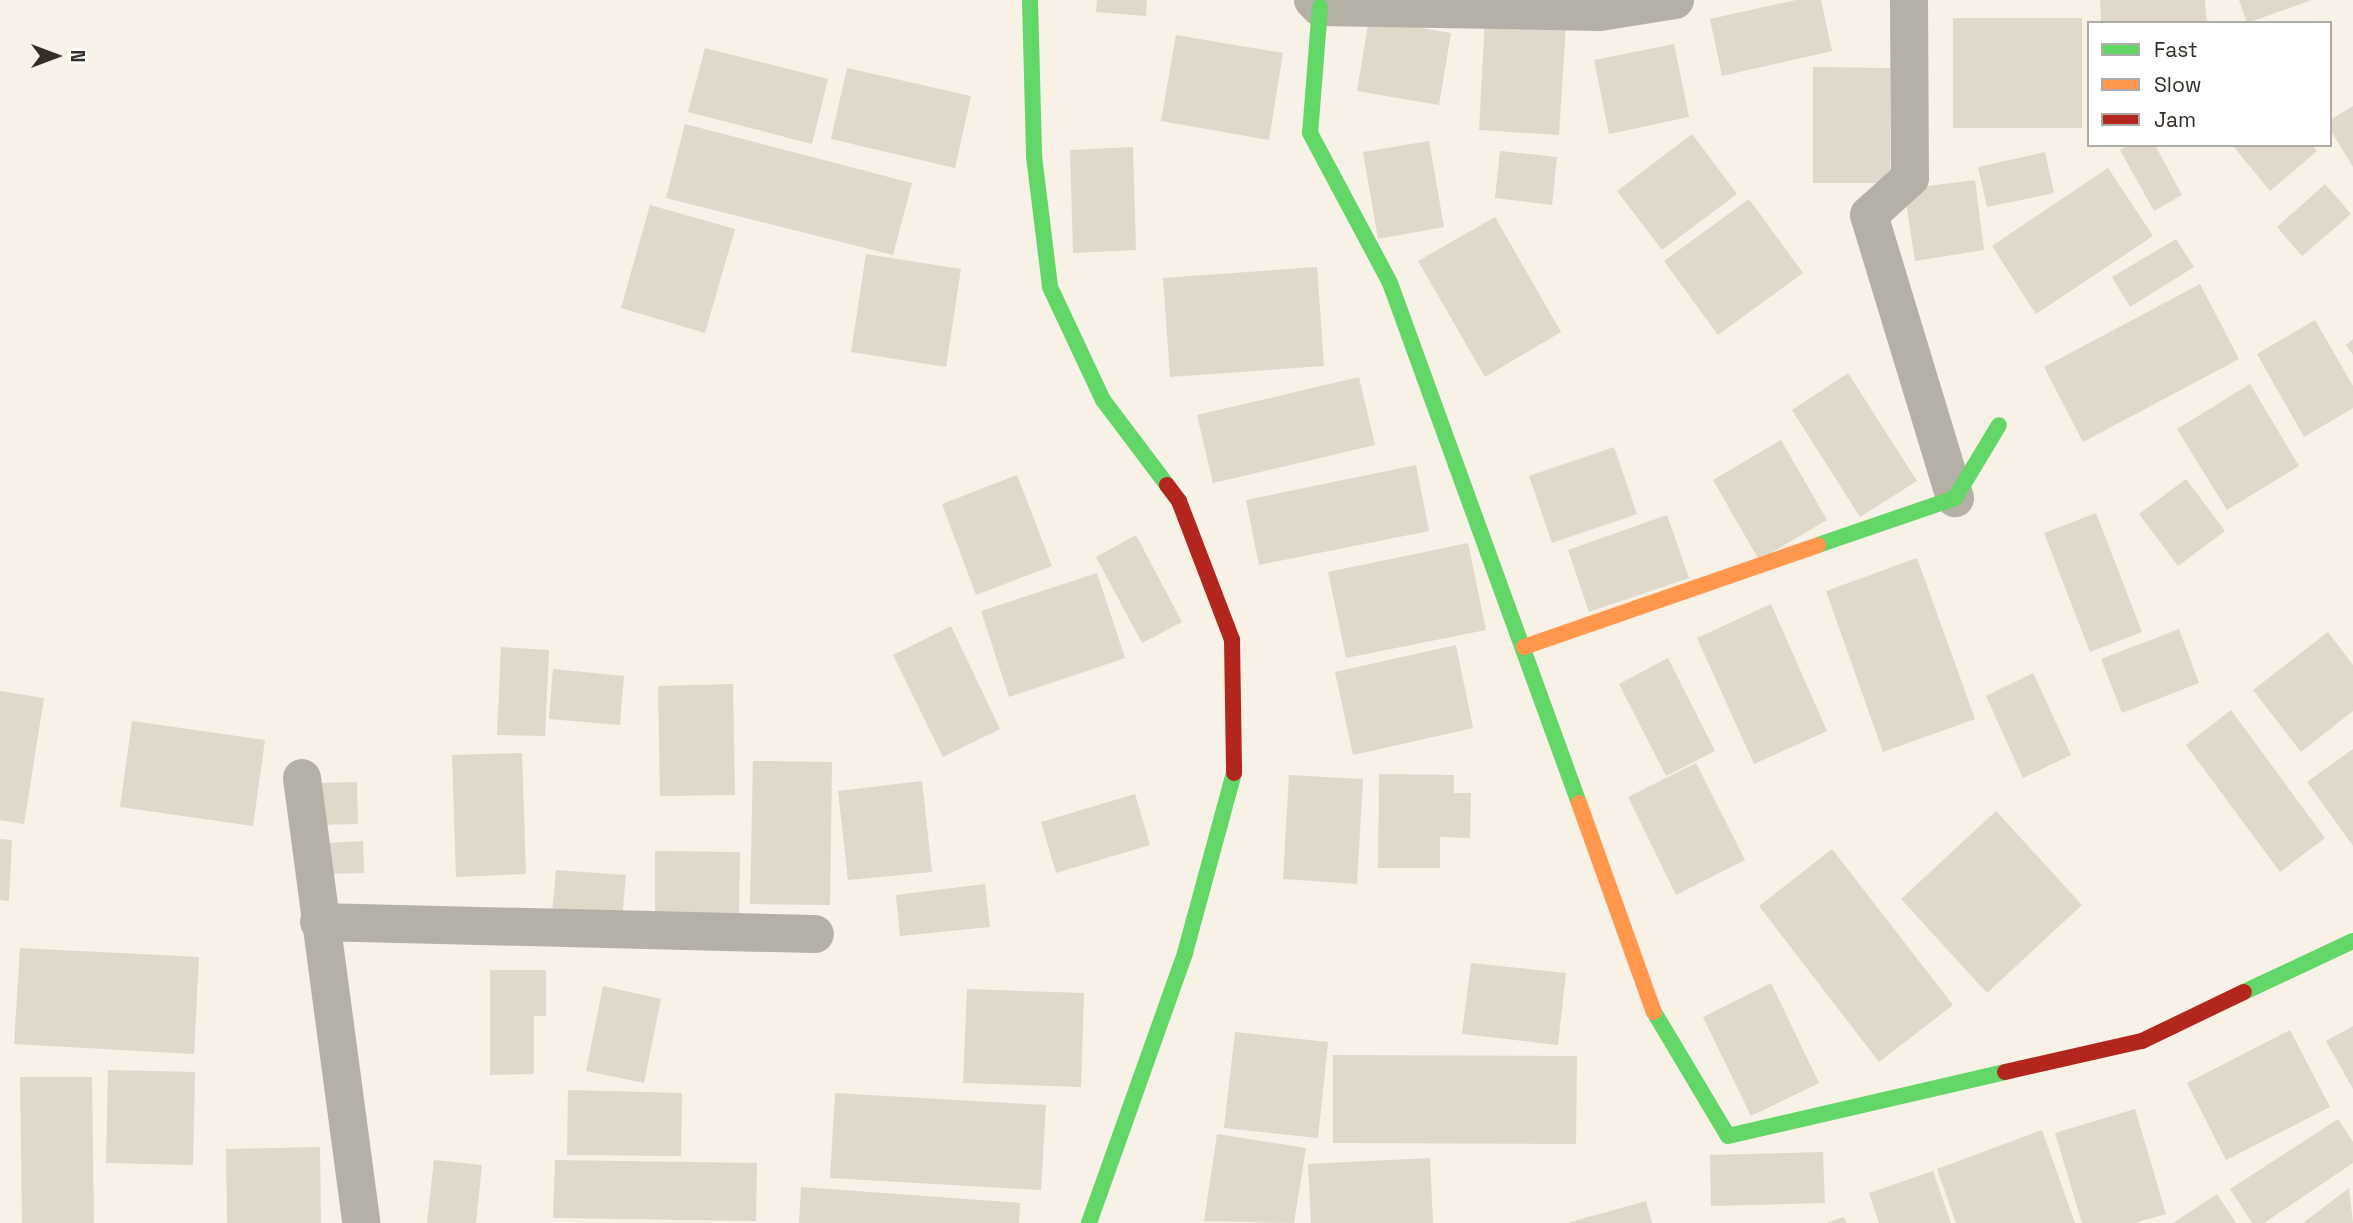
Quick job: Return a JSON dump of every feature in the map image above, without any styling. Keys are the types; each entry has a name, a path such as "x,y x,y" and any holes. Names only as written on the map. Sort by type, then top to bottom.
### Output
{"street":[{"path":"1030,0 1034,156 1050,287 1102,400 1179,501 1232,640 1234,788 1185,953 1089,1223"},
{"path":"1675,0 1600,12 1317,3 1310,133 1390,283 1662,1033 1728,1136 2141,1041 2282,969 2353,941"},
{"path":"1909,0 1909,178 1869,215 1955,498"},
{"path":"1524,647 1955,498 1999,425"},
{"path":"302,778 361,1223"},
{"path":"319,922 815,934"}],"building":[{"path":"1097,0 1147,0 1146,16 1096,12"},
{"path":"1796,0 1821,0 1832,51 1722,76 1710,19"},
{"path":"2100,0 2205,0 2207,21 2101,21"},
{"path":"2239,0 2312,0 2253,21 2246,21"},
{"path":"1953,18 2082,18 2082,128 1953,128"},
{"path":"1369,19 1451,33 1439,105 1357,91"},
{"path":"1485,20 1566,25 1559,135 1479,130"},
{"path":"1176,35 1283,53 1269,140 1161,121"},
{"path":"1674,44 1689,117 1609,134 1594,60"},
{"path":"705,48 828,79 812,144 688,112"},
{"path":"1813,67 1890,68 1890,183 1813,183"},
{"path":"847,68 971,96 955,168 831,139"},
{"path":"2353,106 2353,167 2332,132 2332,119"},
{"path":"685,124 912,183 893,255 666,198"},
{"path":"1692,134 1737,194 1662,250 1617,191"},
{"path":"1429,141 1444,227 1378,239 1363,152"},
{"path":"1133,147 1136,250 1073,253 1070,150"},
{"path":"2124,147 2156,147 2182,195 2154,211 2120,150"},
{"path":"2234,147 2314,147 2317,151 2270,191"},
{"path":"1500,151 1557,157 1552,205 1495,198"},
{"path":"2045,152 2054,193 1987,207 1978,167"},
{"path":"2108,168 2153,236 2036,314 1992,246"},
{"path":"1975,180 1984,250 1915,261 1904,189"},
{"path":"2325,184 2351,214 2302,256 2277,227"},
{"path":"1749,199 1803,273 1718,335 1664,261"},
{"path":"650,205 735,229 705,333 621,308"},
{"path":"1495,217 1561,332 1485,377 1418,261"},
{"path":"2176,239 2194,267 2130,307 2112,277"},
{"path":"866,254 961,269 946,367 851,352"},
{"path":"1317,267 1324,366 1170,377 1163,278"},
{"path":"2200,284 2239,359 2083,442 2044,367"},
{"path":"2315,320 2353,386 2353,408 2304,437 2257,354"},
{"path":"2353,339 2353,355 2346,345"},
{"path":"1848,373 1917,481 1860,517 1792,410"},
{"path":"1359,377 1375,445 1213,483 1197,415"},
{"path":"2250,384 2299,466 2227,510 2177,429"},
{"path":"1781,440 1827,520 1759,560 1713,480"},
{"path":"1614,447 1637,514 1552,543 1529,476"},
{"path":"1416,465 1429,531 1259,565 1246,500"},
{"path":"1017,475 1052,566 976,595 942,504"},
{"path":"2186,479 2225,531 2178,566 2139,514"},
{"path":"2096,513 2142,632 2090,652 2044,533"},
{"path":"1667,515 1689,578 1589,612 1568,550"},
{"path":"1136,535 1182,622 1142,643 1096,557"},
{"path":"1468,543 1486,630 1346,658 1328,572"},
{"path":"1917,558 1975,719 1883,752 1826,591"},
{"path":"1097,573 1125,658 1009,697 981,611"},
{"path":"1771,604 1827,731 1754,764 1697,638"},
{"path":"951,626 1000,729 943,757 893,655"},
{"path":"2179,629 2199,683 2122,713 2101,659"},
{"path":"2328,632 2353,665 2353,711 2301,752 2253,690"},
{"path":"1456,645 1473,728 1353,755 1335,672"},
{"path":"501,647 549,650 545,736 497,735"},
{"path":"1668,658 1715,751 1666,776 1619,684"},
{"path":"553,669 624,676 620,725 549,719"},
{"path":"2033,673 2071,755 2023,778 1986,696"},
{"path":"733,684 735,795 660,796 658,686"},
{"path":"0,691 44,698 24,824 0,820"},
{"path":"2231,710 2325,838 2280,872 2186,745"},
{"path":"132,721 265,740 253,826 120,807"},
{"path":"2353,749 2353,846 2307,782"},
{"path":"522,753 526,874 456,877 452,755"},
{"path":"753,761 832,762 830,905 750,904"},
{"path":"1696,763 1745,860 1676,895 1628,797"},
{"path":"1379,774 1454,775 1454,793 1471,793 1470,838 1440,837 1440,868 1378,868"},
{"path":"1289,775 1363,779 1357,884 1283,879"},
{"path":"922,781 932,872 848,880 838,791"},
{"path":"357,782 358,824 313,825 313,783"},
{"path":"1135,794 1150,845 1056,873 1041,822"},
{"path":"1996,811 2082,905 1987,993 1901,899"},
{"path":"0,839 12,840 9,901 0,900"},
{"path":"363,841 364,873 324,874 324,843"},
{"path":"1832,849 1953,1005 1879,1062 1759,906"},
{"path":"655,851 740,852 739,915 655,914"},
{"path":"556,870 626,875 622,919 552,913"},
{"path":"985,884 990,927 900,936 896,895"},
{"path":"20,948 199,957 194,1054 14,1044"},
{"path":"1471,963 1566,973 1558,1045 1462,1034"},
{"path":"490,970 546,970 546,1016 534,1016 534,1074 490,1075"},
{"path":"1771,983 1819,1083 1751,1116 1703,1017"},
{"path":"603,986 661,999 644,1083 586,1071"},
{"path":"967,989 1084,993 1081,1087 963,1083"},
{"path":"2353,1026 2353,1089 2326,1041"},
{"path":"2290,1030 2330,1107 2226,1160 2187,1083"},
{"path":"1235,1032 1328,1042 1318,1138 1224,1128"},
{"path":"1333,1055 1577,1056 1576,1144 1333,1143"},
{"path":"108,1070 195,1072 193,1165 106,1163"},
{"path":"20,1077 92,1077 94,1223 22,1223"},
{"path":"568,1090 682,1093 681,1156 567,1155"},
{"path":"835,1093 1046,1105 1041,1190 830,1178"},
{"path":"2135,1109 2166,1214 2135,1223 2082,1223 2055,1133"},
{"path":"2338,1119 2353,1142 2353,1163 2264,1223 2252,1223 2230,1189"},
{"path":"2042,1130 2075,1223 1956,1223 1937,1169"},
{"path":"1217,1134 1306,1148 1294,1223 1204,1221"},
{"path":"320,1147 321,1223 227,1223 226,1149"},
{"path":"1823,1152 1825,1203 1711,1206 1710,1155"},
{"path":"1430,1158 1433,1223 1311,1223 1308,1164"},
{"path":"434,1160 482,1165 476,1223 427,1223"},
{"path":"555,1160 757,1163 756,1221 553,1218"},
{"path":"1933,1171 1951,1223 1879,1223 1869,1193"},
{"path":"801,1187 1020,1203 1019,1223 799,1223"},
{"path":"2349,1188 2353,1223 2303,1223"},
{"path":"2217,1194 2236,1223 2173,1223"},
{"path":"1646,1201 1652,1223 1571,1223 1571,1222"},
{"path":"1844,1217 1846,1223 1828,1223 1828,1222"}],"traffic: fast":[{"path":"1030,0 1034,156 1050,287 1103,400 1167,485"},
{"path":"1320,7 1310,133 1390,283 1579,803"},
{"path":"1818,545 1955,498 1999,425"},
{"path":"1089,1223 1185,953 1234,773"},
{"path":"2244,992 2353,941"},
{"path":"1654,1012 1728,1136 2005,1072"}],"traffic: slow":[{"path":"1524,647 1818,545"},
{"path":"1579,803 1654,1012"}],"traffic: jam":[{"path":"1167,485 1179,501 1232,640 1234,773"},
{"path":"2005,1072 2142,1041 2244,992"}]}
